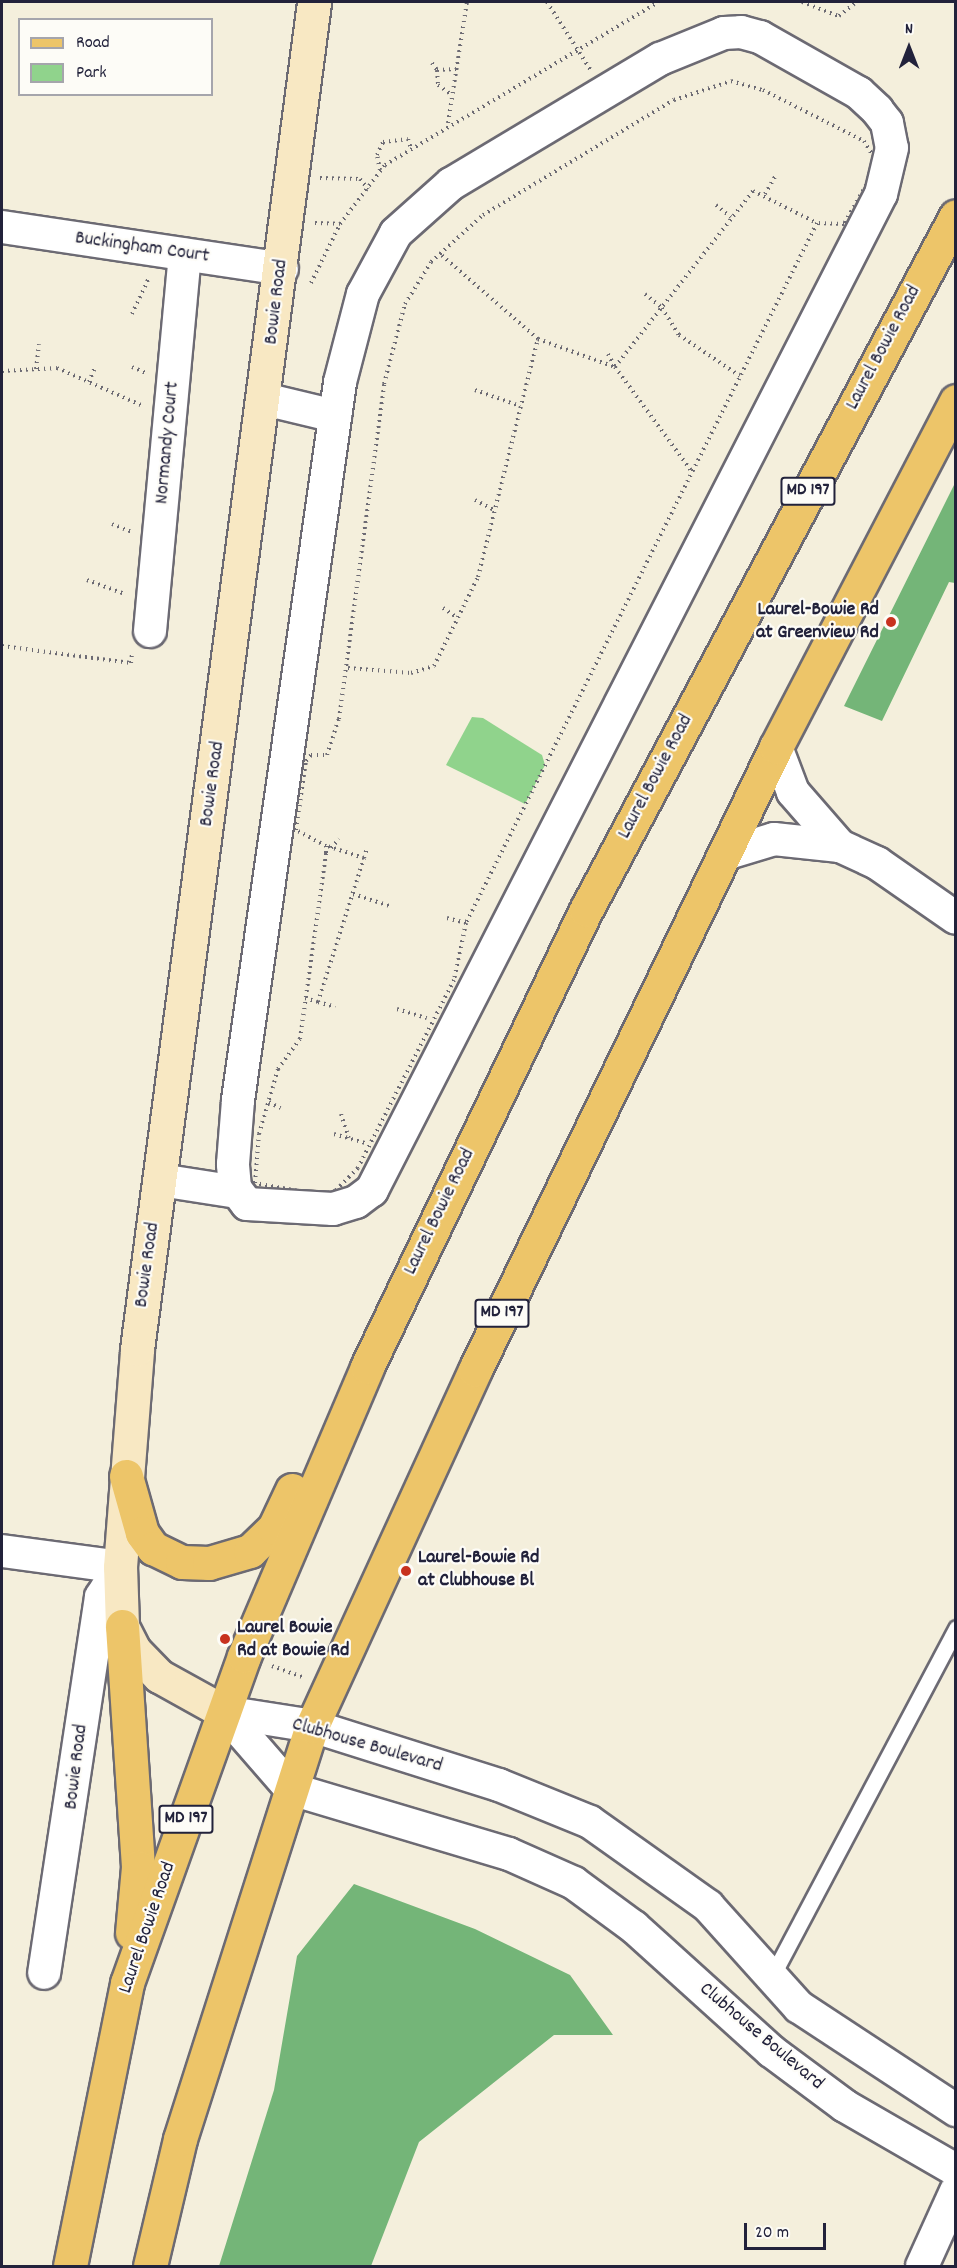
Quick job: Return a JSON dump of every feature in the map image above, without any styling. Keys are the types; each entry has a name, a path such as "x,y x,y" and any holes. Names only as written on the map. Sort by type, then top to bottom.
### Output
{"main road":[{"name":"Laurel Bowie Road","path":"70,2266 127,1983 224,1712 367,1367 586,910 956,216"},
{"name":"MD 197","path":"150,2266 186,2117 312,1726 475,1370 776,747 956,401"},
{"path":"126,1476 142,1533 169,1559 209,1563 250,1551 279,1518 334,1396 346,1378 367,1367"},
{"path":"122,1626 138,1867 127,1983"}],"street":[{"name":"Bowie Road","path":"224,1712 159,1676 134,1650 122,1626 120,1567 126,1476 160,1180 282,269 314,2"},
{"path":"724,33 760,37 859,93 877,110 892,135 889,174 372,1190 356,1202 333,1209 247,1204 237,1192 232,1164 238,1100 336,417 354,318 396,233 451,184 605,92 700,41 724,33"},
{"name":"Buckingham Court","path":"2,227 282,269"},
{"name":"Normandy Court","path":"142,637 171,412 185,255"},
{"path":"264,399 336,417"},
{"path":"776,747 793,792 840,846"},
{"path":"725,854 774,839 840,846 877,863 956,918"},
{"path":"160,1180 237,1192"},
{"path":"2,1551 120,1567"},
{"name":"Bowie Road","path":"44,1973 100,1597 120,1567"},
{"path":"224,1712 291,1789"},
{"name":"Clubhouse Boulevard","path":"224,1712 312,1726 499,1785 590,1822 708,1906 770,1980 838,2037 956,2110"},
{"name":"Clubhouse Boulevard","path":"291,1789 508,1854 574,1883 634,1927 771,2051 845,2106 956,2170"},
{"path":"922,2266 956,2191"}],"lane":[{"path":"770,1980 956,1628"}],"path":[{"path":"448,124 466,2"},
{"path":"547,2 605,92"},
{"path":"311,283 340,224 380,170 448,124 575,47 658,2"},
{"path":"802,2 839,16 856,2"},
{"path":"432,63 437,70 440,89 452,94"},
{"path":"437,70 456,69"},
{"path":"364,858 329,847 296,830 306,761 311,755 327,755 331,747 348,668 394,332 405,304 439,253 483,215 674,100 731,81 771,94 864,141 878,155 844,224 817,223 765,194 753,191 615,368"},
{"path":"380,170 376,155 383,142 405,136 411,148"},
{"path":"292,175 360,179 368,189"},
{"path":"765,194 775,177"},
{"path":"716,205 731,217"},
{"path":"339,839 329,847 300,1040 278,1069 253,1164 255,1183 320,1195 335,1191 371,1145 459,966 466,923 817,223"},
{"path":"439,253 538,339 615,368"},
{"path":"132,314 152,270"},
{"path":"645,294 662,308 679,335 741,376"},
{"path":"348,668 425,672 434,666 478,577 538,339"},
{"path":"36,369 39,344"},
{"path":"608,354 615,368 692,472"},
{"path":"2,371 57,368 155,411 171,412"},
{"path":"89,382 95,368"},
{"path":"475,390 520,406"},
{"path":"475,500 494,510"},
{"path":"87,580 137,598"},
{"path":"443,608 458,618"},
{"path":"2,646 131,663 142,637"},
{"path":"318,1002 367,848"},
{"path":"353,894 390,906"},
{"path":"447,918 466,923"},
{"path":"305,998 335,1007"},
{"path":"397,1010 434,1020"},
{"path":"269,1102 280,1108"},
{"path":"341,1114 349,1139"},
{"path":"334,1134 371,1145"},
{"path":"272,1666 303,1677"}],"green space":[{"path":"955,483 955,583 949,582 882,721 844,706"},
{"path":"472,717 483,718 542,755 545,765 525,804 446,765"},
{"path":"354,1884 475,1929 570,1975 613,2035 554,2035 419,2142 371,2266 219,2266 274,2090 297,1956"}],"place":[{"name":"Laurel-Bowie Rd at Greenview Rd","path":"891,622"},
{"name":"Laurel-Bowie Rd at Clubhouse Bl","path":"406,1571"},
{"name":"Laurel Bowie Rd at Bowie Rd","path":"225,1639"}]}
